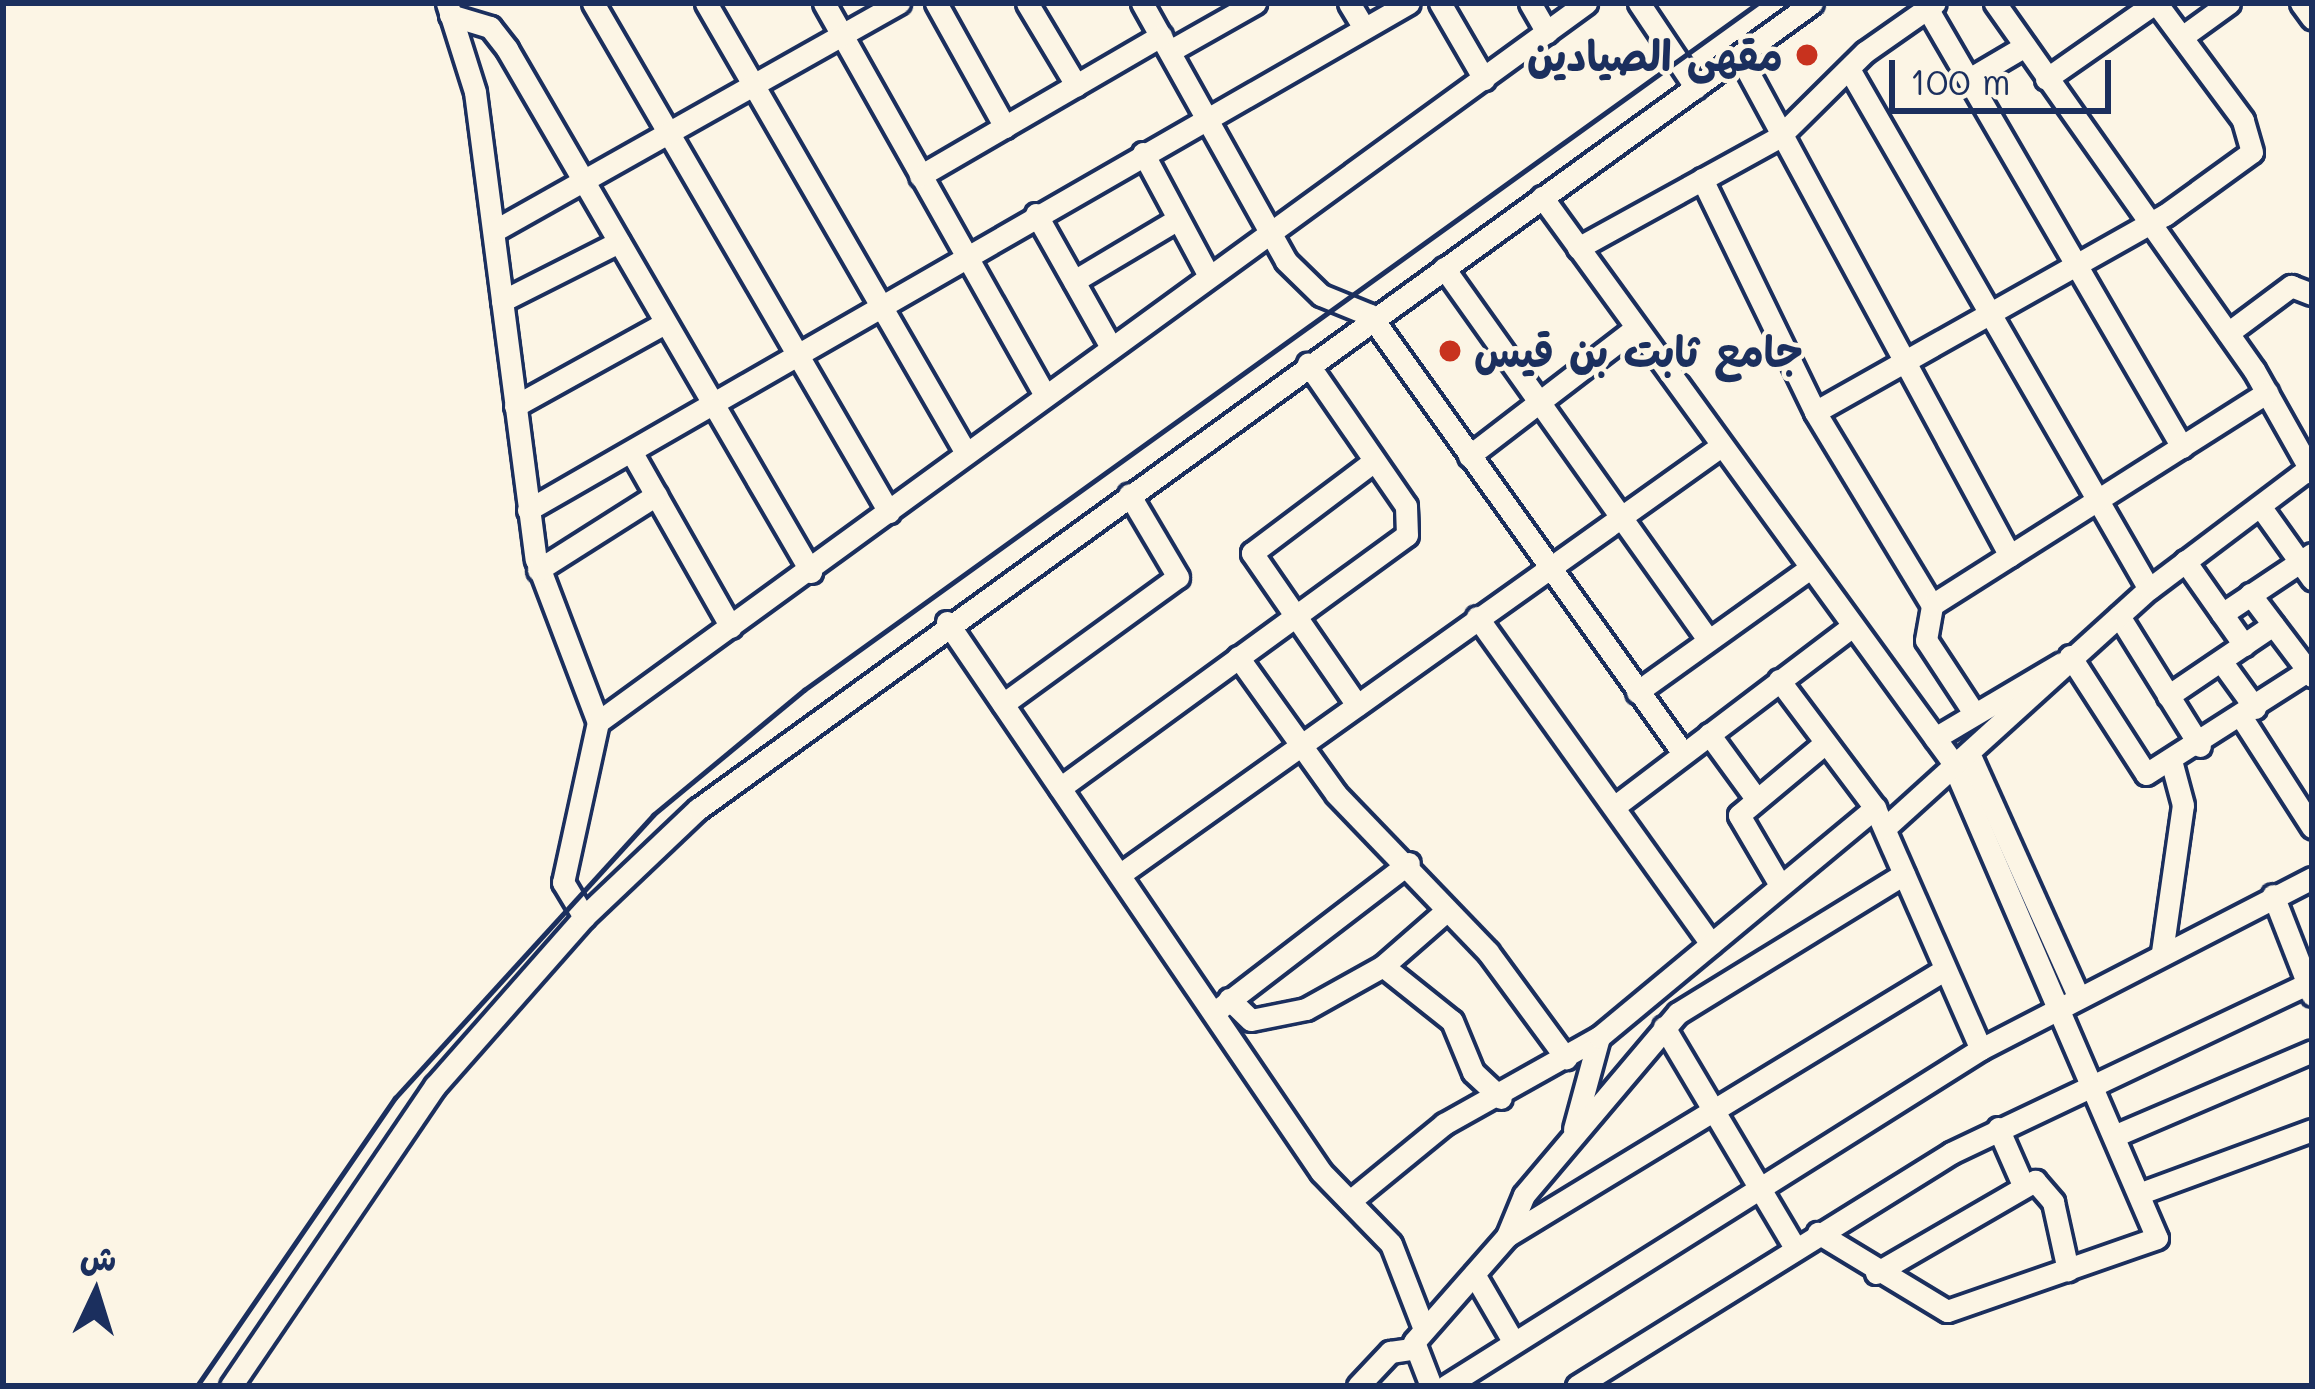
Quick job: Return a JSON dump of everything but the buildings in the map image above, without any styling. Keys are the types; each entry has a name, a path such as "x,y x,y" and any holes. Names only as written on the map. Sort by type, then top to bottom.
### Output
{"street":[{"path":"593,3 889,512"},
{"path":"706,3 966,453"},
{"path":"824,3 1045,397"},
{"path":"494,231 586,184 899,3"},
{"path":"936,3 1005,127"},
{"path":"1027,3 1076,85"},
{"path":"1142,3 1270,230 1321,295 1372,318 1683,753"},
{"path":"1349,3 1364,28"},
{"path":"528,510 1409,3"},
{"path":"1440,3 1484,80"},
{"path":"1530,3 1547,32"},
{"path":"598,722 811,572 966,453 1586,3"},
{"path":"1639,3 1696,88"},
{"path":"230,1386 358,1186 584,917 746,769 1812,3"},
{"path":"1350,1201 1444,1124 1501,1098 1599,1037 1780,885 1965,766 2066,660 2149,589 2311,469 2228,333 1995,3"},
{"path":"1815,412 1992,317 2148,224 2255,147 2155,3 2046,79"},
{"path":"2182,37 2229,3"},
{"path":"2301,3 2312,18"},
{"path":"920,176 1076,85 1247,5"},
{"path":"1578,248 1779,137 1849,69 1931,5 2075,267 2182,447"},
{"path":"448,9 498,37 811,572"},
{"path":"448,9 475,92 538,570 598,722 563,882 584,917"},
{"path":"1969,79 2025,46"},
{"path":"1740,57 1779,137 2010,556"},
{"path":"1849,69 2149,589"},
{"path":"1143,153 1208,276"},
{"path":"1702,179 1815,412 1932,605 1926,640 1974,713"},
{"path":"1542,197 1851,627 1935,738 1965,766 2068,1000 2090,1080 2141,1193 2155,1241 1947,1311 1876,1273 1818,1233"},
{"path":"1036,214 1111,347"},
{"path":"1073,281 1178,219"},
{"path":"502,301 619,242"},
{"path":"1444,268 1708,640"},
{"path":"2228,333 2291,286 2312,293"},
{"path":"515,406 665,323"},
{"path":"1469,456 1636,328"},
{"path":"1060,788 1408,535 1411,515 1308,364"},
{"path":"1932,605 2267,392"},
{"path":"1122,873 1721,446"},
{"path":"632,453 731,627"},
{"path":"1357,704 1256,567 1255,546 1374,461"},
{"path":"1003,704 1178,577 1129,494"},
{"path":"538,570 656,495"},
{"path":"2222,614 2308,565 2260,506"},
{"path":"2185,561 2244,644"},
{"path":"1637,692 1809,569"},
{"path":"2066,660 2133,763 2146,773 2172,764 2310,671 2250,594"},
{"path":"2119,616 2200,746"},
{"path":"1477,617 1711,944"},
{"path":"947,622 1060,788 1221,1006 1350,1201 1390,1244 1424,1329"},
{"path":"2168,696 2273,625"},
{"path":"1614,807 1851,627"},
{"path":"1238,657 1352,812 1409,863 1566,1058"},
{"path":"1935,738 2066,660"},
{"path":"2222,661 2312,827"},
{"path":"1779,680 1880,818 1981,1049"},
{"path":"1709,734 1755,797"},
{"path":"1780,885 1739,832 1755,797 1825,743"},
{"path":"2162,952 2183,805 2172,764"},
{"path":"1221,1006 1409,863"},
{"path":"1412,1349 1424,1329 1507,1236 1570,1142 1664,1027 1904,874"},
{"path":"1446,1386 1758,1184 1981,1049 2068,1000 2312,878"},
{"path":"1577,1386 1794,1246 1998,1128 2308,978 2273,895"},
{"path":"1221,1006 1251,1019 1289,1016 1384,966 1445,911"},
{"path":"1384,966 1452,1021 1473,1072 1501,1098"},
{"path":"1507,1236 1944,970"},
{"path":"1664,1027 1794,1246"},
{"path":"1570,1142 1599,1037"},
{"path":"2114,1136 2312,1051"},
{"path":"1998,1128 2024,1185"},
{"path":"2141,1193 2312,1130"},
{"path":"1876,1273 2024,1185 2048,1191 2068,1270"},
{"path":"1474,1274 1513,1341"},
{"path":"1358,1386 1390,1352 1412,1349"},
{"path":"1412,1349 1431,1386"}],"railway":[{"path":"197,1386 395,1098 653,815 804,690 1758,3"}],"place":[{"name":"مقهى الصيادين","path":"1807,55"},
{"name":"جامع ثابت بن قیس","path":"1450,351"}]}
